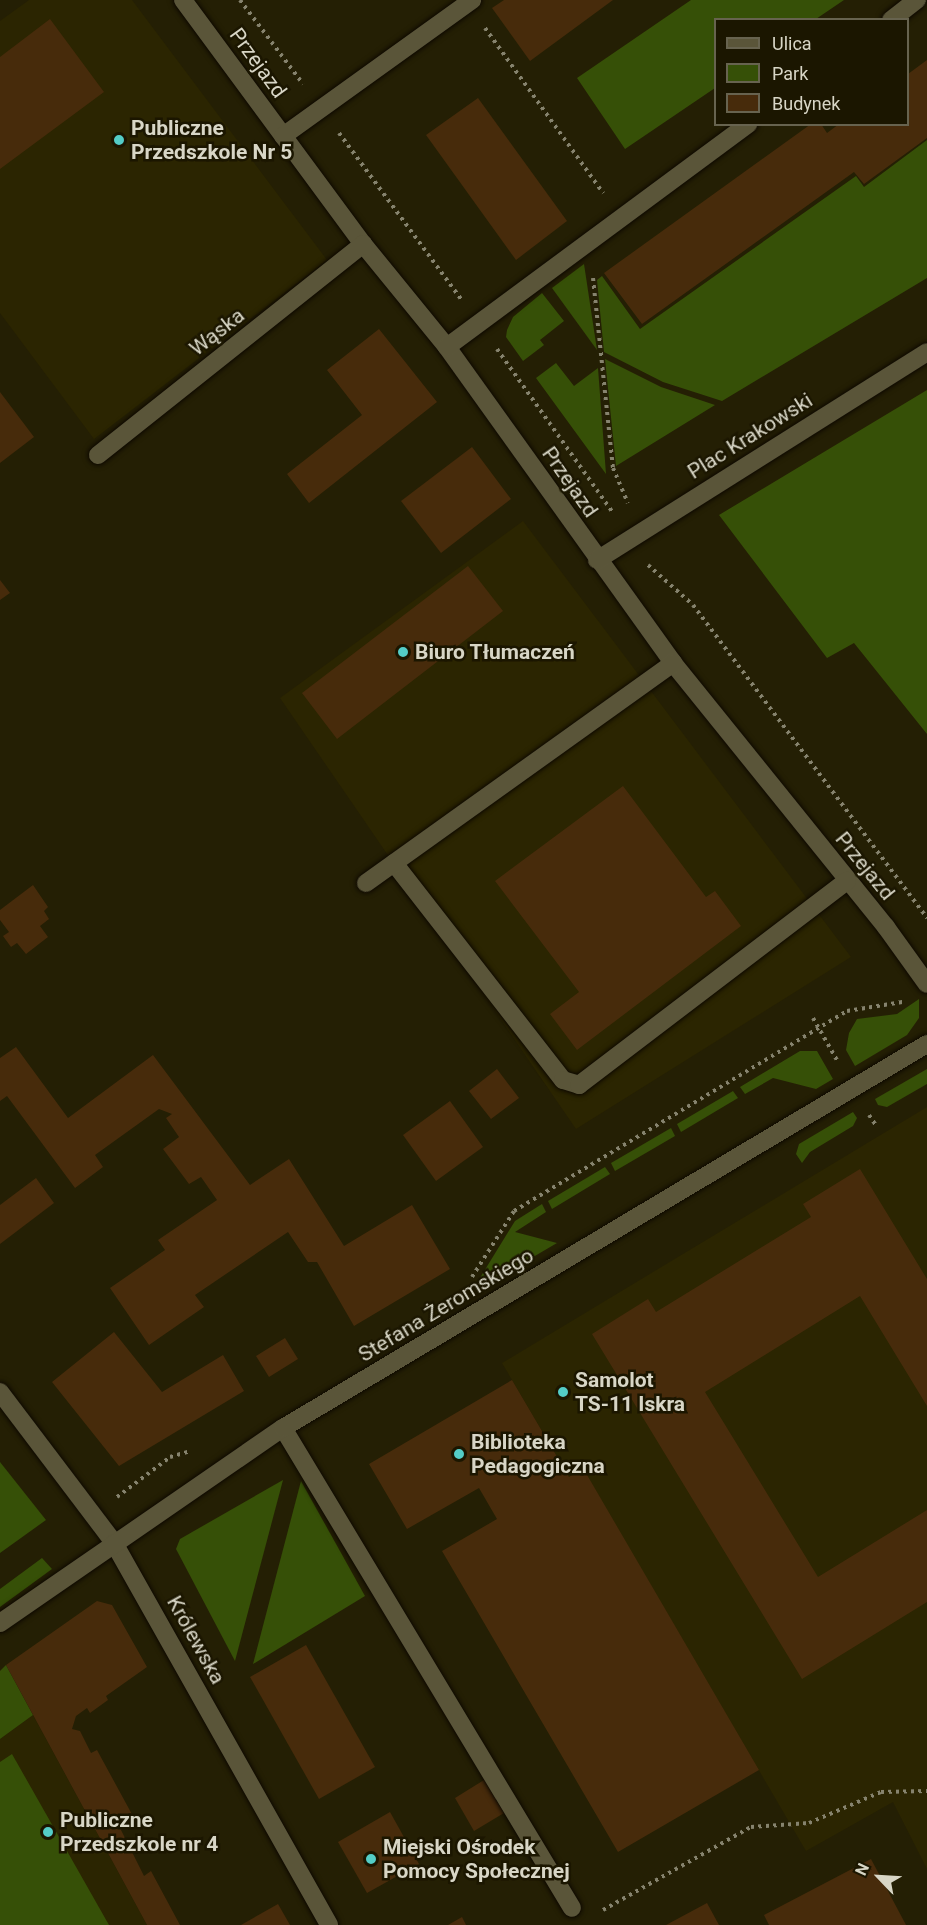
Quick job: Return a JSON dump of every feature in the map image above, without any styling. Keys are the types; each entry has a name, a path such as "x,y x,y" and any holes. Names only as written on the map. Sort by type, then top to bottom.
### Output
{"street":[{"name":"Przejazd","path":"183,0 363,244 447,347 597,560 674,663 927,984"},
{"path":"894,18 917,0"},
{"path":"283,136 470,2"},
{"path":"447,347 745,126"},
{"name":"Wąska","path":"98,455 363,244"},
{"name":"Plac Krakowski","path":"597,560 927,352"},
{"path":"366,883 674,663"},
{"path":"394,863 563,1080 579,1085 847,881"},
{"name":"Stefana Żeromskiego","path":"0,1623 282,1428 927,1044"},
{"name":"Królewska","path":"0,1392 114,1543 329,1925"},
{"path":"282,1428 572,1908"}],"path":[{"path":"240,0 636,534"},
{"path":"470,2 621,218"},
{"path":"589,241 612,468 653,573 693,604 927,918"},
{"path":"466,1286 514,1211 847,1011 899,1004 908,998"},
{"path":"93,1516 170,1457 199,1448"},
{"path":"572,1908 604,1911 751,1827 809,1823 881,1792 927,1791"}],"shaded area":[{"name":"Publiczne Przedszkole Nr 5","path":"29,0 132,0 327,260 94,439 0,313 0,21"},
{"path":"523,521 851,957 576,1129 280,698"},
{"path":"927,1107 927,1869 893,1802 806,1851 583,1469 569,1477 502,1363"},
{"name":"Publiczne Przedszkole nr 4","path":"33,1715 147,1925 0,1925 0,1739"}],"green space":[{"path":"691,0 844,0 817,18 714,18 714,89 625,149 577,78"},
{"path":"927,140 927,278 722,401 663,382 604,352 597,280 602,276 640,329 856,176 864,187"},
{"path":"584,264 597,350 552,288"},
{"path":"542,293 564,321 540,340 544,345 523,361 506,337 507,330 513,317"},
{"path":"605,359 661,387 715,405 616,466"},
{"path":"556,363 574,386 598,368 606,474 536,378"},
{"path":"927,390 927,734 854,643 827,658 719,515"},
{"path":"919,999 919,1018 907,1035 855,1066 846,1050 849,1033 857,1019 897,1014"},
{"path":"800,1051 817,1051 833,1079 816,1089 773,1078 745,1094 740,1087"},
{"path":"927,1069 927,1084 887,1107 878,1105 875,1099"},
{"path":"733,1091 738,1098 681,1132 677,1124"},
{"path":"853,1112 857,1118 853,1126 810,1152 802,1163 796,1154 799,1144"},
{"path":"671,1128 675,1136 615,1171 611,1163"},
{"path":"605,1167 610,1174 552,1209 548,1201"},
{"path":"542,1204 546,1212 515,1232 557,1243 470,1294 515,1221"},
{"path":"0,1462 46,1520 0,1553"},
{"path":"283,1480 235,1661 176,1549 180,1539"},
{"path":"301,1481 365,1596 253,1664 264,1622"},
{"path":"42,1558 52,1569 0,1607 0,1589"},
{"path":"6,1665 33,1715 0,1739 0,1671"},
{"path":"12,1754 109,1925 0,1925 0,1762"}],"building":[{"path":"504,0 613,0 530,61 492,8"},
{"path":"50,19 104,92 0,169 0,57"},
{"path":"927,60 927,138 864,184 854,172 642,324 604,273 808,126 822,126 827,133 836,126 909,126 909,73"},
{"path":"478,98 567,221 516,260 426,135"},
{"path":"379,329 437,402 309,503 287,474 362,415 327,370"},
{"path":"0,392 34,437 0,463"},
{"path":"472,447 511,499 441,553 401,501"},
{"name":"Biuro Tłumaczeń","path":"468,566 503,611 337,739 302,693"},
{"path":"0,580 10,593 0,600"},
{"path":"623,786 706,897 715,891 741,926 577,1050 550,1014 579,992 495,881"},
{"path":"33,885 48,907 44,911 49,919 40,926 48,937 26,954 17,943 11,947 3,936 9,932 0,920 0,910"},
{"path":"16,1047 68,1118 153,1055 250,1185 289,1159 344,1246 412,1205 450,1269 354,1326 317,1262 308,1262 288,1232 195,1295 204,1307 149,1345 110,1288 165,1250 158,1240 217,1200 201,1177 189,1184 163,1149 179,1137 166,1118 172,1114 159,1109 95,1155 103,1167 75,1188 7,1096 0,1101 0,1058"},
{"path":"497,1069 519,1098 491,1119 469,1091"},
{"path":"450,1101 483,1147 436,1181 403,1135"},
{"path":"860,1169 927,1279 927,1406 860,1296 705,1392 818,1577 927,1510 927,1602 802,1679 592,1334 648,1299 656,1312 811,1217 803,1204"},
{"path":"36,1178 54,1203 0,1244 0,1205"},
{"path":"114,1332 162,1392 223,1355 244,1391 119,1466 52,1382"},
{"path":"285,1338 298,1359 269,1377 256,1356"},
{"path":"512,1380 569,1477 583,1468 759,1770 618,1852 442,1551 497,1519 479,1488 407,1529 369,1464"},
{"path":"97,1601 112,1605 147,1667 106,1696 108,1700 90,1713 87,1708 76,1716 72,1729 80,1731 91,1753 97,1750 134,1818 119,1826 144,1876 151,1871 180,1925 147,1925 6,1665"},
{"path":"306,1645 375,1767 319,1799 250,1677"},
{"path":"484,1780 504,1813 474,1831 455,1798"},
{"path":"390,1812 419,1864 367,1893 338,1842"},
{"path":"871,1859 906,1925 769,1925 764,1915"},
{"path":"707,1903 719,1925 666,1925"},
{"path":"278,1904 290,1925 241,1925"},
{"path":"462,1917 466,1925 448,1925"}],"place":[{"name":"Publiczne Przedszkole Nr 5","path":"119,140"},
{"name":"Biuro Tłumaczeń","path":"403,652"},
{"name":"Samolot TS-11 Iskra","path":"563,1392"},
{"name":"Biblioteka Pedagogiczna","path":"459,1454"},
{"name":"Publiczne Przedszkole nr 4","path":"48,1832"},
{"name":"Miejski Ośrodek Pomocy Społecznej","path":"371,1859"}]}
